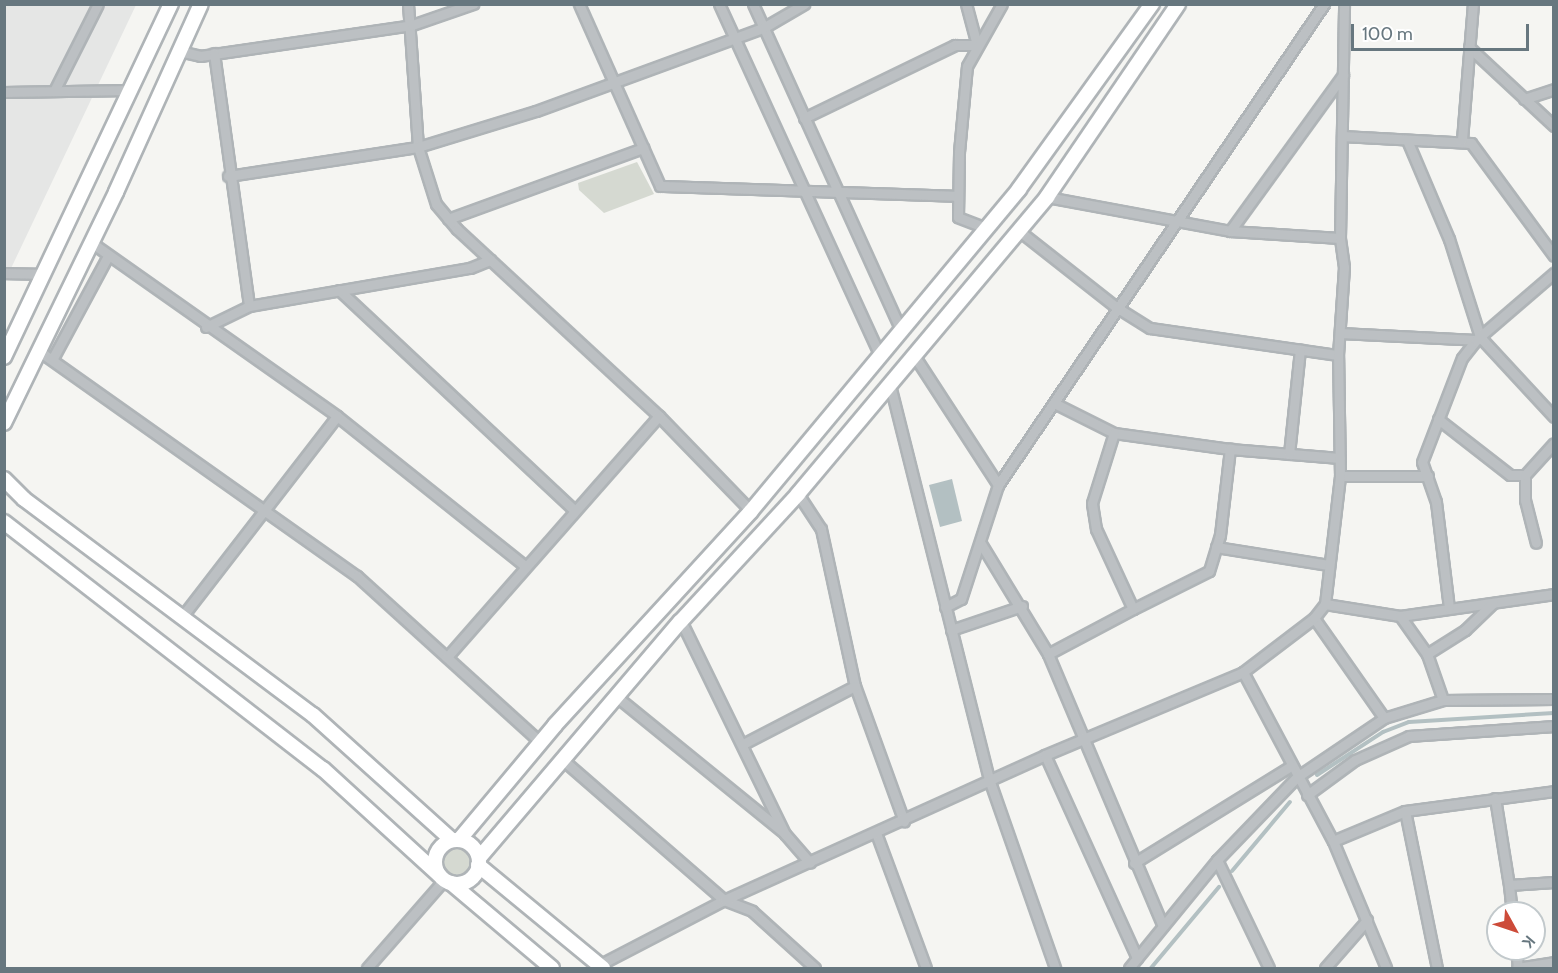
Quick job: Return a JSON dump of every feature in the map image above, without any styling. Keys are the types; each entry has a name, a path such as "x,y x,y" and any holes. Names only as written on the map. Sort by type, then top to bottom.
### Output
{"main road":[{"path":"4,357 171,4"},
{"path":"4,423 92,243 201,4"},
{"path":"445,879 436,854 456,840 474,822 540,742 752,511 986,228 1152,4"},
{"path":"445,879 471,878 478,862 493,841 681,621 798,494 915,357 1047,196 1178,4"},
{"path":"4,480 24,499 313,715 436,826 456,840 472,846 478,862 500,883 601,967"},
{"path":"4,522 323,769 445,879 552,969"},
{"path":"436,826 461,829 474,822"},
{"path":"493,841 490,868 500,883"}],"street":[{"path":"54,91 98,4"},
{"path":"408,4 412,25 418,147 430,192 448,219 489,260 659,416 752,511"},
{"path":"179,51 194,55 214,53 412,25 473,4"},
{"path":"579,4 660,186 957,196"},
{"path":"719,4 880,356"},
{"path":"753,4 900,331"},
{"path":"228,176 418,147 536,111 763,28 804,4"},
{"path":"966,4 977,45"},
{"path":"986,228 958,217 957,196 967,66 1002,4"},
{"path":"945,607 961,599 998,485 1324,4"},
{"path":"601,967 724,900 990,782 1045,755 1243,672 1314,618 1325,604 1340,476 1338,355 1344,267 1340,238 1344,4"},
{"path":"1462,140 1473,4"},
{"path":"804,118 955,45 977,45"},
{"path":"1469,47 1554,126"},
{"path":"214,53 228,176 249,306"},
{"path":"1230,231 1343,75"},
{"path":"1524,99 1554,89"},
{"path":"4,92 130,90"},
{"path":"1342,136 1407,140 1462,140 1471,143 1554,256"},
{"path":"1407,140 1449,239 1478,338 1554,417"},
{"path":"448,219 643,148"},
{"path":"1047,196 1230,231 1340,238"},
{"path":"1018,230 1116,308 1150,328 1338,355"},
{"path":"92,243 206,327 337,416 525,566"},
{"path":"53,358 108,256"},
{"path":"206,327 249,306 471,268 489,260"},
{"path":"4,273 44,274"},
{"path":"1449,608 1436,502 1422,462 1457,368 1478,338 1554,273"},
{"path":"339,290 575,511"},
{"path":"1340,333 1478,338"},
{"path":"39,351 53,358 357,576 540,742"},
{"path":"1289,454 1300,351"},
{"path":"915,357 998,485"},
{"path":"890,385 990,782 1055,969"},
{"path":"1054,403 1114,433 1230,449 1340,458"},
{"path":"181,618 262,510 337,416"},
{"path":"447,657 659,416"},
{"path":"1438,419 1510,475 1525,475"},
{"path":"1114,433 1092,503 1096,529 1133,609"},
{"path":"1536,543 1525,500 1525,475 1554,443"},
{"path":"1048,654 1209,571 1216,548 1230,449"},
{"path":"1340,476 1428,476"},
{"path":"798,494 821,529 855,686 903,821"},
{"path":"980,542 1022,606 1048,654 1134,863 1163,926"},
{"path":"1216,548 1329,565"},
{"path":"1325,604 1400,616 1554,594"},
{"path":"1427,654 1465,630 1493,603"},
{"path":"951,630 1022,606"},
{"path":"1400,616 1427,654 1443,700"},
{"path":"1314,618 1384,718"},
{"path":"681,621 785,834"},
{"path":"1243,672 1291,766 1333,841 1386,969"},
{"path":"743,744 855,686"},
{"path":"617,697 785,834 810,863"},
{"path":"1129,969 1217,860 1297,777 1384,718 1443,700 1554,699"},
{"path":"1307,795 1355,760 1409,736 1554,726"},
{"path":"1045,755 1137,958"},
{"path":"563,760 724,900 752,911 815,969"},
{"path":"1134,863 1291,766"},
{"path":"1333,841 1405,810 1554,791"},
{"path":"1495,798 1511,901"},
{"path":"1405,810 1437,969"},
{"path":"876,833 926,969"},
{"path":"1217,860 1269,969"},
{"path":"367,969 445,879"},
{"path":"1509,885 1554,882"},
{"path":"1325,969 1367,920"},
{"path":"1517,968 1554,962"}],"shaded area":[{"path":"5,5 136,5 5,281"},
{"path":"637,162 654,194 604,213 579,190 578,183"},
{"path":"952,479 962,521 940,527 929,485"},
{"path":"456,848 467,852 471,863 467,874 456,878 445,874 441,863 445,852"}],"waterway":[{"path":"1317,775 1383,732 1409,722 1554,713"},
{"path":"1232,871 1290,802"},
{"path":"1151,968 1219,887"}]}
